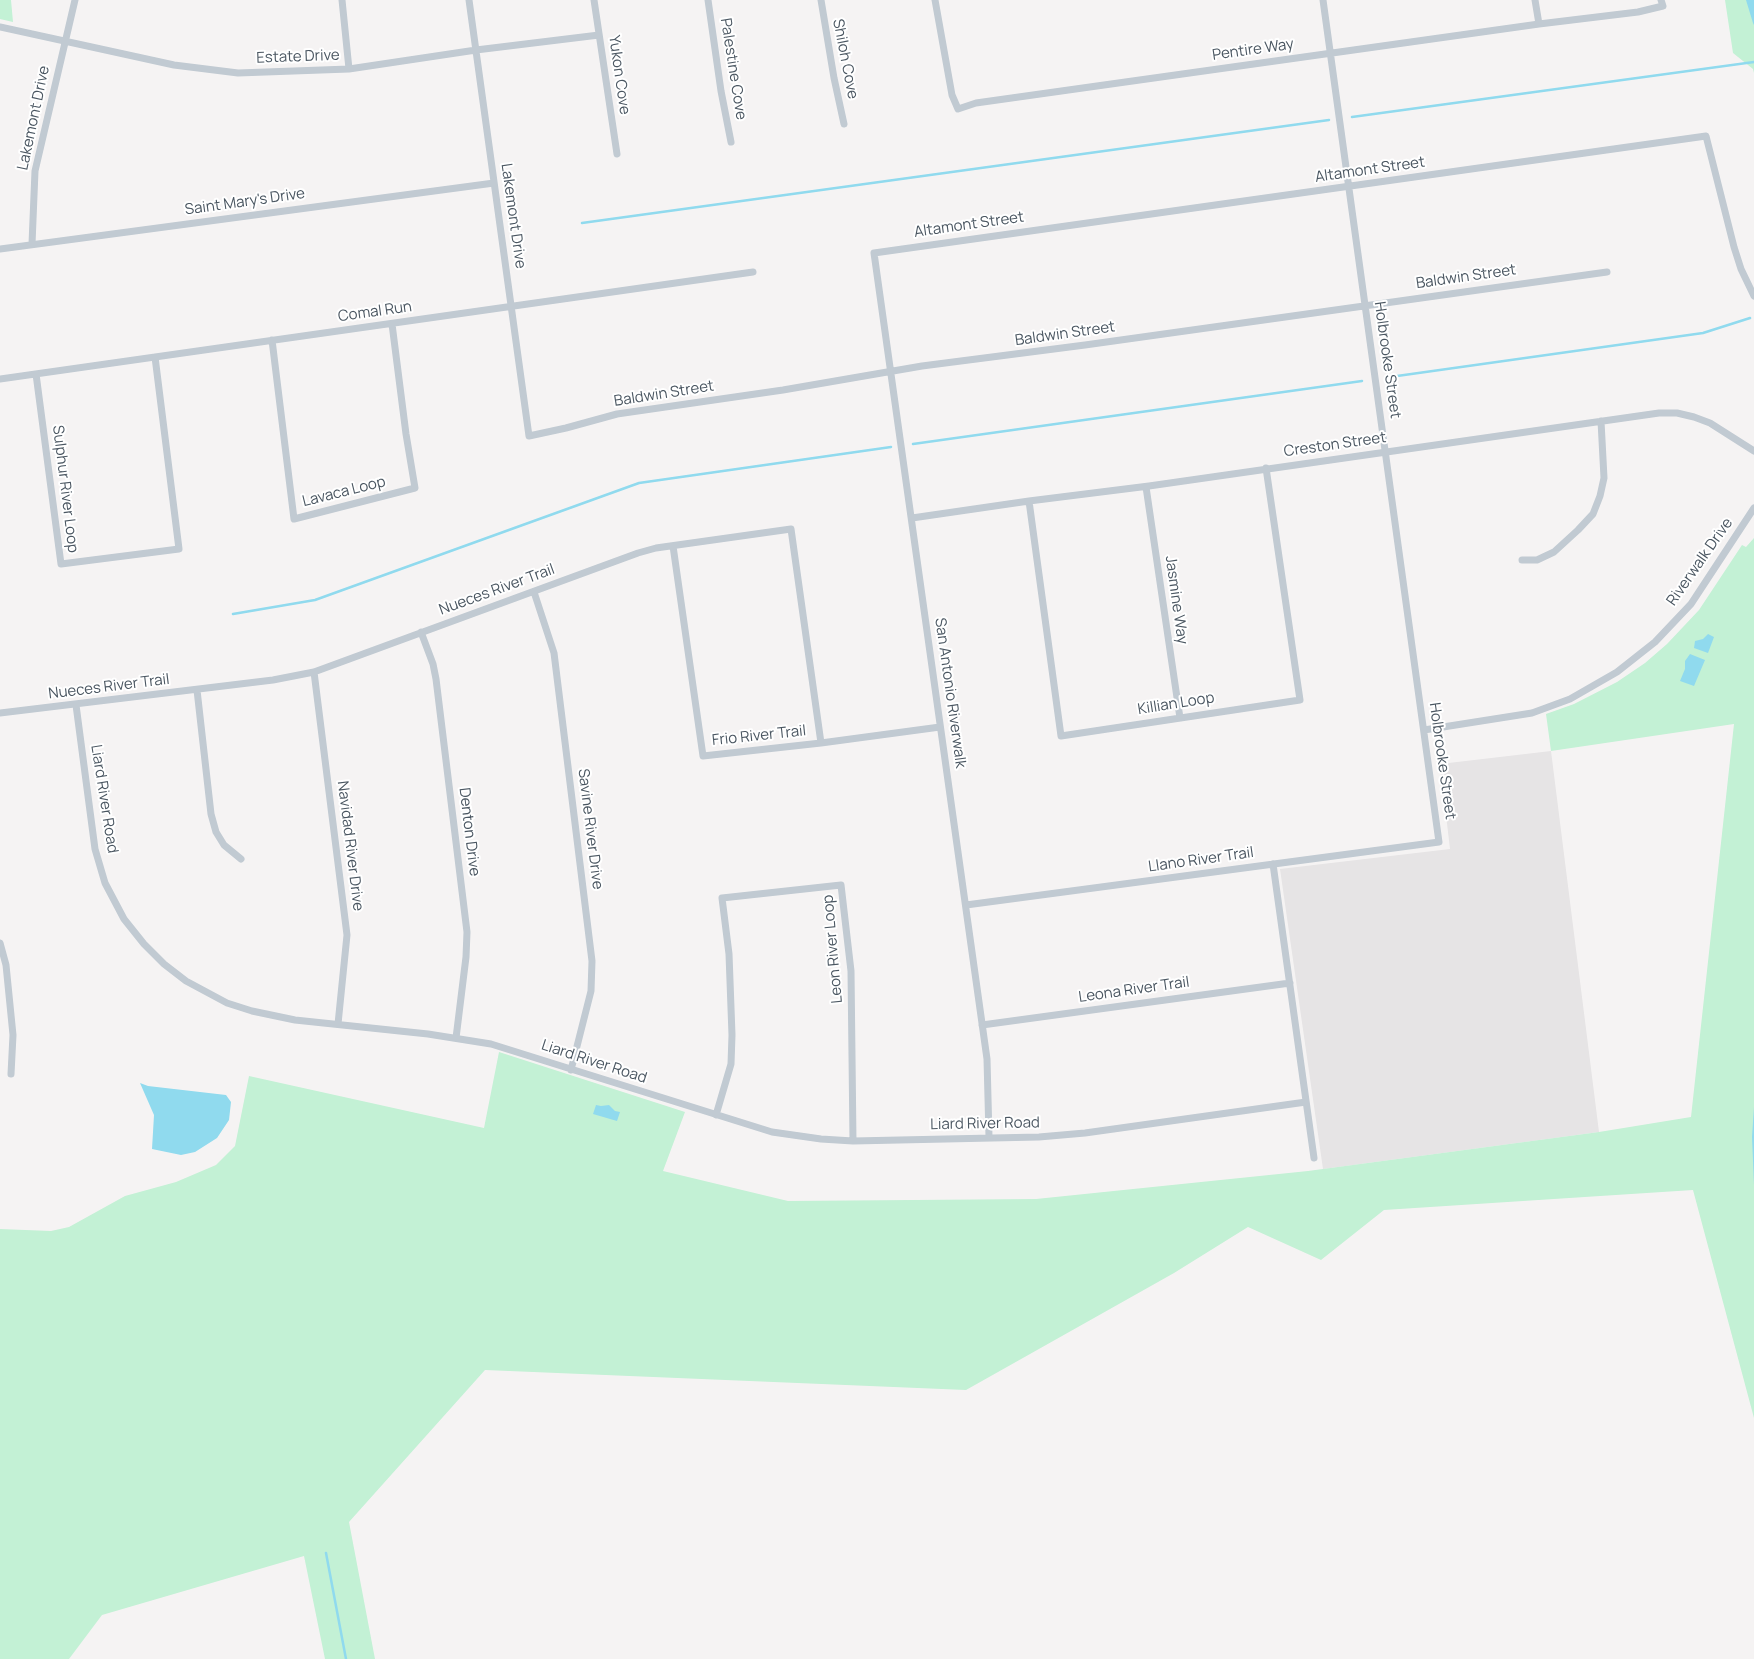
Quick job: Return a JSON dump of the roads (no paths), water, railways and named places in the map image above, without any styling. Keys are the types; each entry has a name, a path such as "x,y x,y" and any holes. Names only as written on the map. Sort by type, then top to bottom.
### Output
{"street":[{"name":"Lakemont Drive","path":"32,244 35,171 64,40 75,0"},
{"path":"342,0 349,69"},
{"name":"Lakemont Drive","path":"470,0 530,436"},
{"name":"Yukon Cove","path":"594,0 617,154"},
{"name":"Palestine Cove","path":"708,0 721,91 732,142"},
{"name":"Shiloh Cove","path":"821,0 844,124"},
{"name":"Pentire Way","path":"935,0 952,95 958,109 976,103 1330,52 1638,12 1662,3"},
{"name":"Holbrooke Street","path":"1323,0 1439,842"},
{"path":"1535,0 1539,24"},
{"name":"Estate Drive","path":"0,27 174,65 238,73 349,69 476,50 599,35"},
{"name":"Altamont Street","path":"874,253 1706,136 1734,247 1741,269 1754,296"},
{"name":"Saint Mary's Drive","path":"0,249 494,183"},
{"name":"San Antonio Riverwalk","path":"874,253 988,1071 989,1137"},
{"name":"Comal Run","path":"0,379 753,272"},
{"name":"Baldwin Street","path":"530,436 617,414 783,390 890,371 1607,272"},
{"name":"Lavaca Loop","path":"272,340 294,519 415,488 392,324"},
{"name":"Sulphur River Loop","path":"36,374 60,564 179,549 155,357"},
{"name":"Creston Street","path":"912,518 1028,501 1146,487 1266,468 1659,413 1677,413 1694,416 1710,422 1754,450"},
{"path":"1522,560 1537,560 1554,552 1593,514 1604,478 1601,421"},
{"name":"Killian Loop","path":"1028,501 1061,736 1300,700 1266,468"},
{"name":"Jasmine Way","path":"1146,487 1180,718"},
{"name":"Riverwalk Drive","path":"1424,730 1532,713 1578,696 1617,672 1655,642 1691,604 1754,508"},
{"name":"Nueces River Trail","path":"0,713 197,690 279,679 314,672 638,553 791,529 821,743"},
{"name":"Frio River Trail","path":"673,546 703,756 940,727"},
{"name":"Savine River Drive","path":"534,592 554,653 592,961 591,991 571,1070"},
{"name":"Denton Drive","path":"421,632 433,664 436,679 467,932 466,957 456,1038"},
{"name":"Navidad River Drive","path":"314,672 347,935 338,1024"},
{"path":"197,690 212,814 216,832 224,845 241,859"},
{"name":"Liard River Road","path":"76,705 95,849 105,883 124,918 144,944 164,964 186,981 226,1003 273,1016 456,1038 506,1048 772,1132 821,1139 853,1141 1039,1137 1085,1133 1306,1102"},
{"name":"Llano River Trail","path":"966,905 1439,842"},
{"path":"1273,864 1314,1158"},
{"name":"Leon River Loop","path":"716,1115 731,1064 732,1035 729,954 722,898 841,885 851,971 853,1141"},
{"path":"0,943 7,974 13,1035 11,1074"},
{"name":"Leona River Trail","path":"982,1025 1290,983"}],"water":[{"path":"1746,0 1754,0 1754,25 1753,23"},
{"path":"1708,634 1714,637 1708,653 1694,648 1695,641 1703,639"},
{"path":"1690,654 1705,660 1694,686 1680,681 1685,669 1685,661"},
{"path":"140,1083 148,1086 226,1095 231,1102 229,1120 217,1138 195,1152 181,1155 152,1149 154,1115"},
{"path":"596,1105 609,1105 615,1111 620,1112 617,1121 593,1114"},
{"path":"1754,1107 1754,1185 1752,1137"}],"waterway":[{"path":"1352,117 1754,62"},
{"path":"582,223 1329,120"},
{"path":"1390,377 1703,333 1750,318"},
{"path":"913,444 1362,381"},
{"path":"233,614 315,600 639,483 891,447"},
{"path":"326,1553 346,1659"}]}
